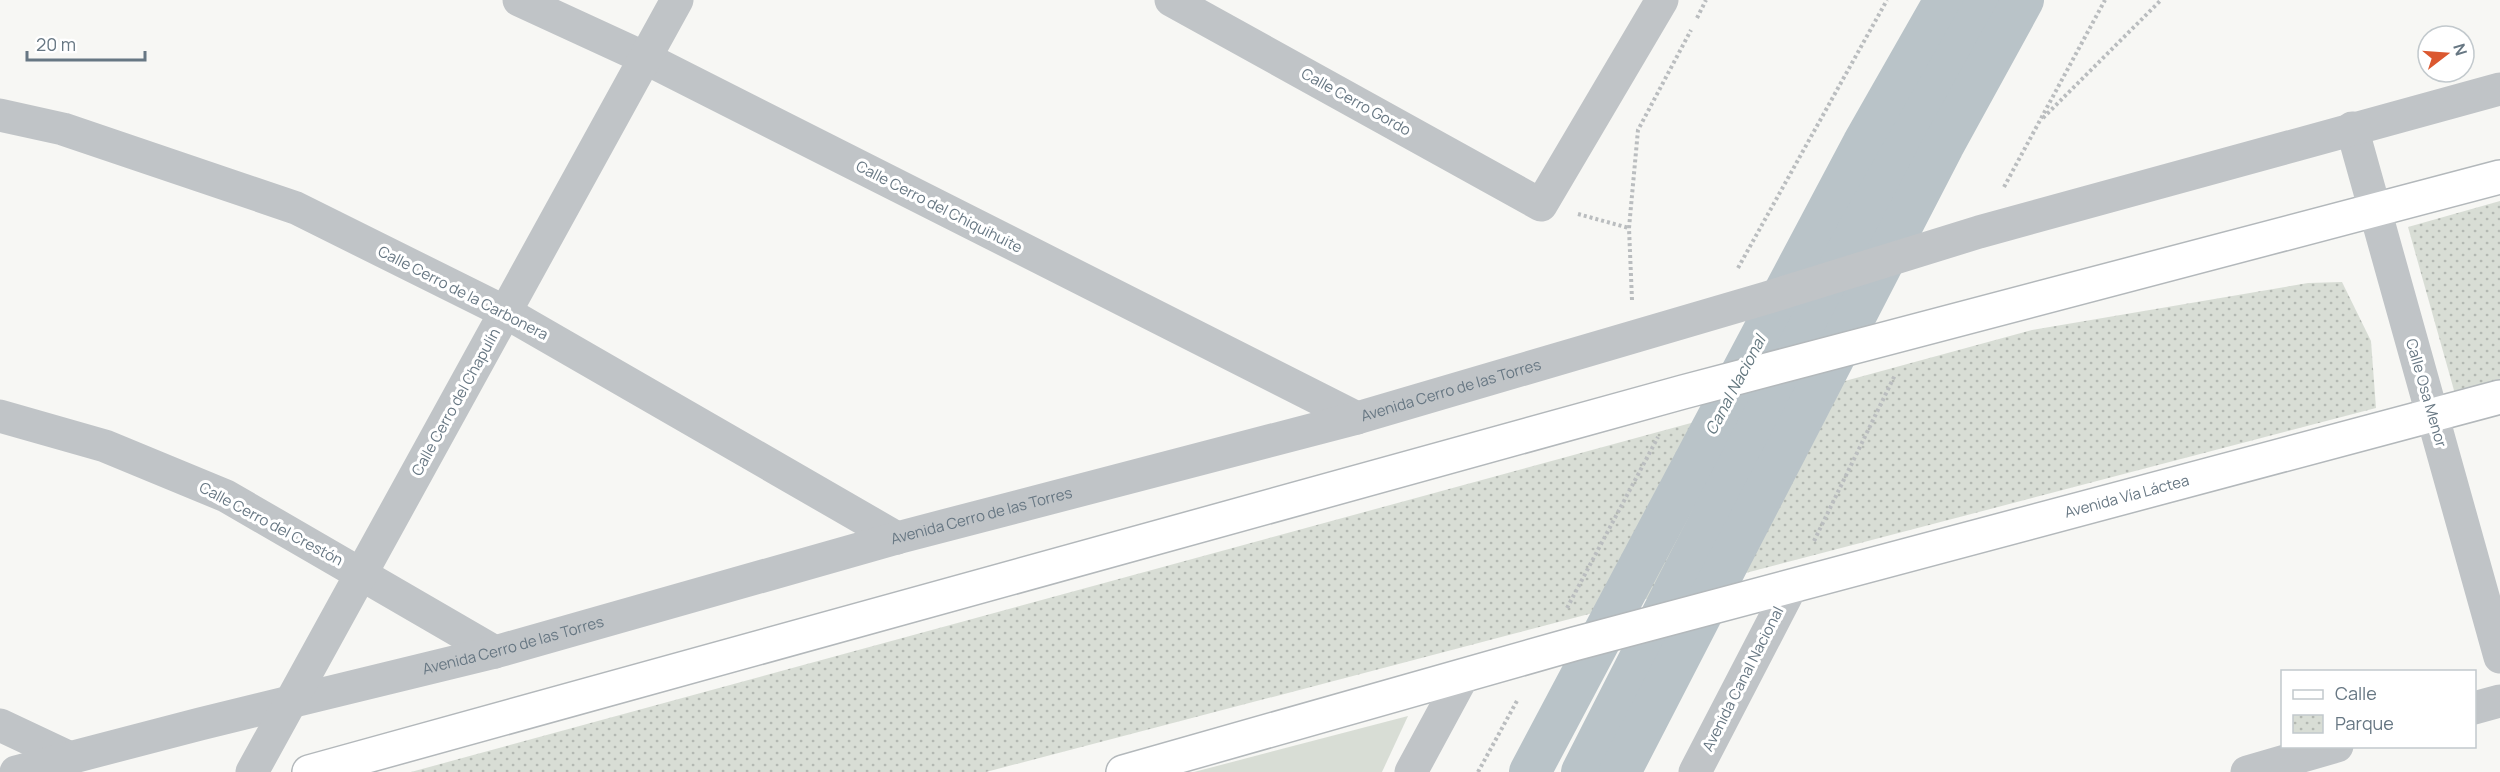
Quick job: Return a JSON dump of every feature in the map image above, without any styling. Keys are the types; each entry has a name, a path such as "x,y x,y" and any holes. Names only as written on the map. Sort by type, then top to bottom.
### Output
{"main road":[{"path":"309,772 1683,392 2376,212 2500,177"},
{"name":"Avenida Vía Láctea","path":"1463,675 2500,397"},
{"path":"1123,772 1463,675"}],"street":[{"name":"Calle Cerro del Chiquihuite","path":"519,0 645,58 1357,418"},
{"name":"Calle Cerro del Chapulín","path":"252,772 677,0"},
{"name":"Calle Cerro Gordo","path":"1171,0 1541,205"},
{"path":"1541,205 1662,0"},
{"path":"1979,232 2500,88"},
{"name":"Calle Cerro de la Carbonera","path":"0,115 63,129 296,208 505,312 897,538"},
{"name":"Calle Osa Menor","path":"2352,128 2500,657"},
{"name":"Avenida Cerro de las Torres","path":"16,772 68,757 495,651 897,538 1357,418 1766,298 1979,232"},
{"name":"Calle Cerro del Crestón","path":"0,416 105,446 226,496 362,572 495,651"},
{"name":"Avenida Canal Nacional","path":"1695,772 1791,587"},
{"path":"1412,772 1463,675"},
{"path":"2476,708 2500,701"},
{"path":"0,725 68,757"},
{"path":"2247,772 2333,748"}],"path":[{"path":"1633,336 1629,228 1638,130 1706,0"},
{"path":"1979,232 2105,0"},
{"path":"2039,122 2161,0"},
{"path":"1541,205 1629,228"},
{"path":"1791,587 1908,334"}],"green space":[{"path":"2500,201 2500,388 2457,401 2408,227"},
{"path":"2342,282 2371,341 2376,408 986,772 411,772 2032,330 2308,283"},
{"path":"1408,716 1382,772 1194,772"}],"waterway":[{"name":"Canal Nacional","path":"1530,772 1863,144 1945,0"},
{"name":"Canal Nacional","path":"1582,772 1858,231 1988,0"},
{"name":"Canal Nacional","path":"1620,772 1943,146 2023,0"}]}
